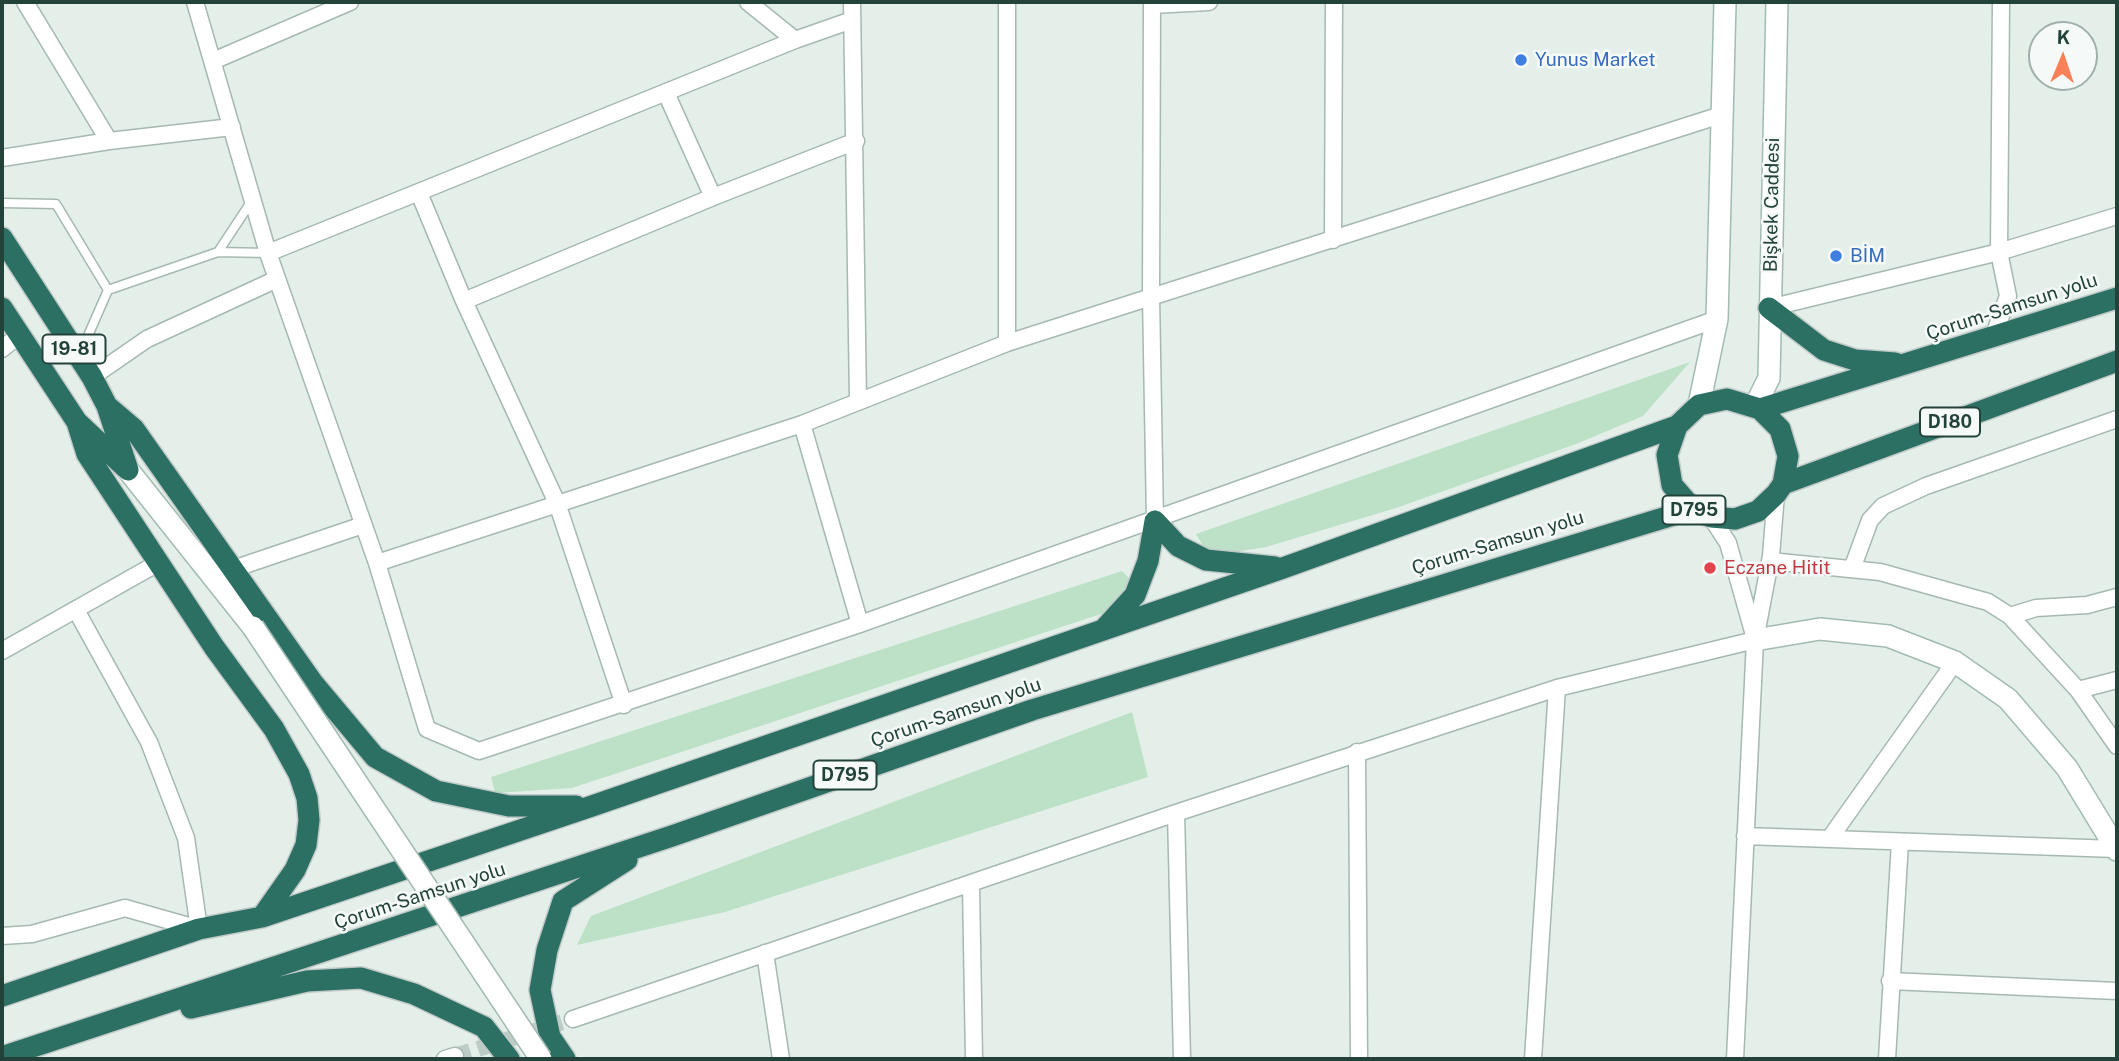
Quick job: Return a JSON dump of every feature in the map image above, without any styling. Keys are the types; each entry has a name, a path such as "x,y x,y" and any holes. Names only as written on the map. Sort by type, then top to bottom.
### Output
{"highway":[{"name":"19-81","path":"2,238 92,377 107,406 128,470"},
{"name":"Çorum-Samsun yolu","path":"2,996 199,929 262,917 1283,568 1677,426 1699,405 1727,399 1758,407 1908,365 2117,298"},
{"name":"19-81","path":"2,308 77,422 128,470"},
{"path":"1769,308 1824,350 1855,359 1908,365"},
{"name":"Çorum-Samsun yolu","path":"2,1057 672,836 1032,710 1702,513 1735,519 1758,511 1779,489 2117,361"},
{"path":"107,406 134,429 313,682 375,757 436,791 509,806 592,806"},
{"path":"1758,407 1780,429 1788,456 1779,489"},
{"path":"77,422 87,454 158,564 288,750 307,798 309,820 306,845 295,870 262,917"},
{"name":"D795","path":"1677,426 1667,455 1672,485 1702,513"},
{"path":"1155,521 1178,547 1206,559 1283,568"},
{"path":"1102,631 1135,595 1148,561 1155,521"},
{"path":"565,1059 550,1037 540,990 547,950 563,901 613,867 672,836"},
{"path":"69,1036 307,981 360,978 414,994 484,1027 509,1059"}],"street":[{"path":"25,2 109,141"},
{"path":"195,2 268,253 377,563 427,729 479,751 624,705 860,624 1717,320"},
{"path":"213,61 350,2"},
{"path":"748,2 795,40"},
{"path":"852,2 858,402"},
{"path":"1007,2 1007,343"},
{"path":"1155,521 1151,296 1152,3 1209,2"},
{"path":"1334,2 1334,240"},
{"path":"1699,405 1717,320 1725,2"},
{"name":"Bişkek Caddesi","path":"1758,407 1769,378 1777,2"},
{"path":"1993,338 2008,296 1999,252 2001,2"},
{"path":"268,253 795,40 852,20"},
{"path":"666,93 713,197"},
{"path":"377,563 802,424 1007,343 1724,114"},
{"path":"2,158 109,141 232,127"},
{"path":"464,301 713,197 856,141"},
{"path":"419,192 464,301 557,503 624,705"},
{"path":"1769,308 1999,252 2117,215"},
{"path":"92,377 147,339 277,279"},
{"path":"2,349 19,335"},
{"path":"1853,569 1870,520 1883,506 1926,486 2117,419"},
{"path":"802,424 860,624"},
{"path":"128,470 253,627 541,1059"},
{"path":"1735,1059 1755,640 1770,561 1779,489"},
{"path":"1702,513 1728,543 1755,640"},
{"path":"233,569 363,525"},
{"path":"1770,561 1880,572 1988,602 2010,616 2078,690 2117,746"},
{"path":"2,651 158,564"},
{"path":"2010,616 2036,608 2087,605 2117,597"},
{"path":"2,936 32,934 125,908 199,929 181,826 149,742 76,610"},
{"path":"573,1019 1357,752 1557,688 1755,640 1820,629 1888,636 1955,662 2008,699 2067,768 2117,849"},
{"path":"1830,838 1955,662"},
{"path":"2078,690 2117,680"},
{"path":"1533,1059 1557,688"},
{"path":"1357,752 1359,1059"},
{"path":"1176,813 1182,1059"},
{"path":"1745,836 2117,849"},
{"path":"1887,1059 1900,842"},
{"path":"971,885 974,1059"},
{"path":"765,953 781,1059"},
{"path":"1890,981 2117,991"}],"lane":[{"path":"218,251 253,199"},
{"path":"2,203 56,204 108,290"},
{"path":"79,357 108,290 218,251 268,253"}],"green space":[{"path":"1690,362 1643,416 1576,444 1396,508 1266,547 1209,556 1196,534"},
{"path":"1122,571 1131,580 1107,612 572,788 495,793 491,777"},
{"path":"1132,712 1148,777 725,912 577,945 591,916"}],"tunnel":[{"path":"455,1056 573,1019"}],"place":[{"name":"Yunus Market","path":"1521,60"},
{"name":"BİM","path":"1836,256"},
{"name":"Eczane Hitit","path":"1710,568"}]}
